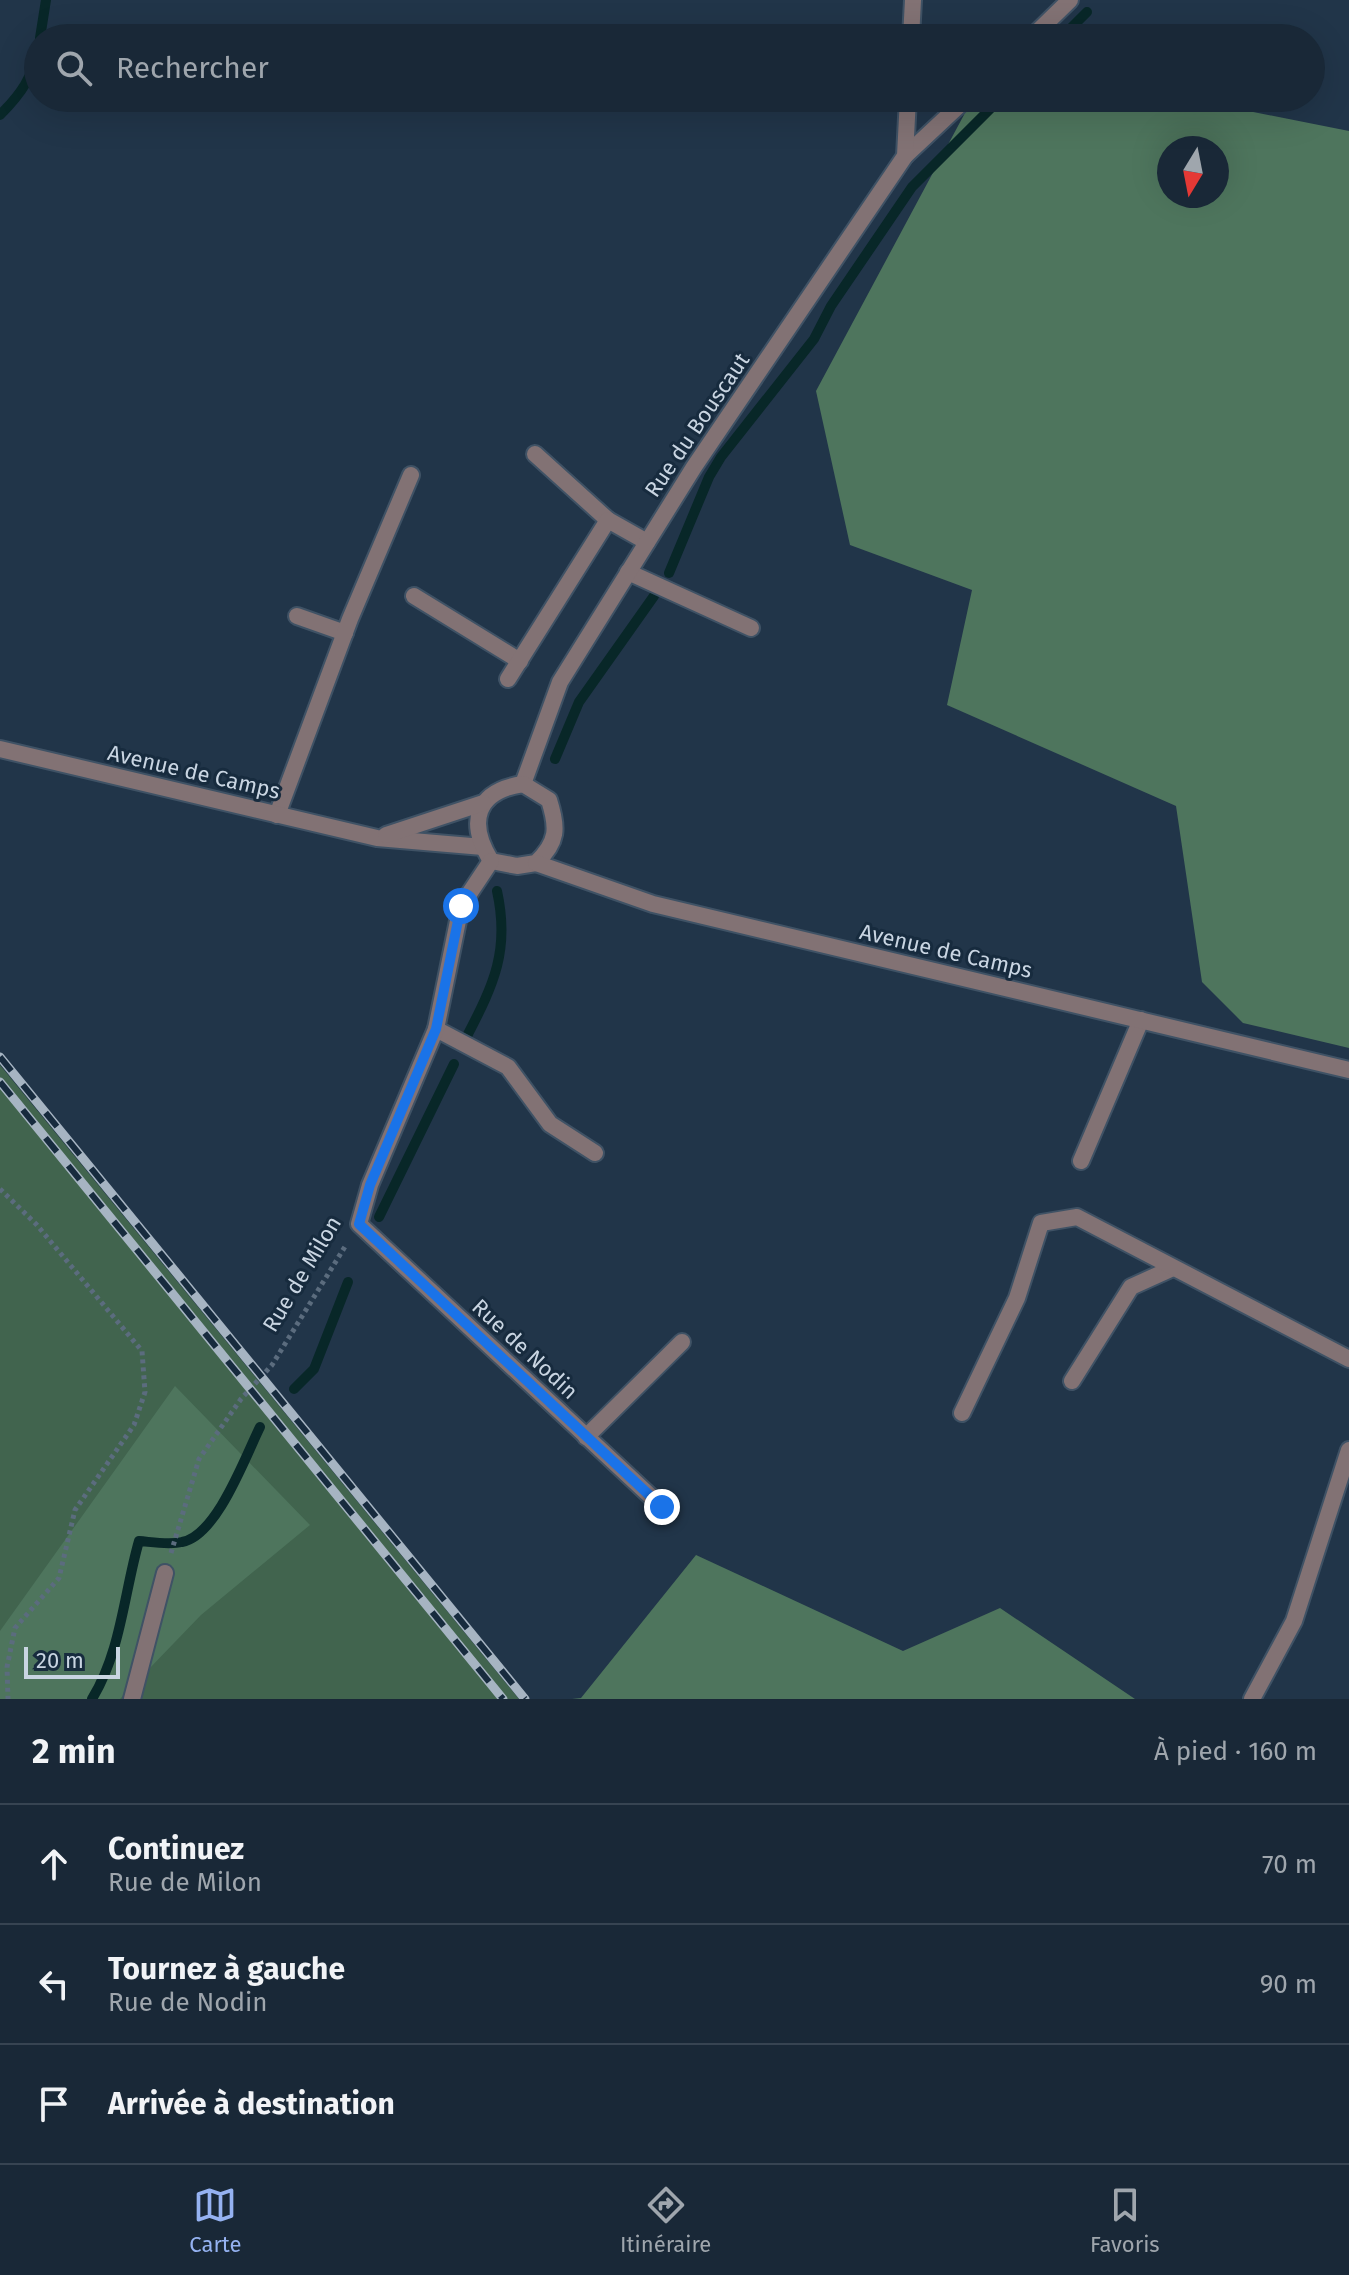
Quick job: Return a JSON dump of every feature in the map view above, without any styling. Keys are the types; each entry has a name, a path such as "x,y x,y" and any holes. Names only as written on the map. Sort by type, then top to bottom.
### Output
{"street":[{"path":"912,24 913,0"},
{"path":"1045,24 1070,0"},
{"path":"905,156 907,112"},
{"name":"Rue du Bouscaut","path":"523,784 560,682 694,467 905,156 952,112"},
{"path":"535,454 608,520 647,542"},
{"path":"277,815 345,633 411,475"},
{"path":"508,679 608,520"},
{"path":"628,572 751,628"},
{"path":"414,596 520,661"},
{"path":"297,616 345,633"},
{"name":"Avenue de Camps","path":"0,749 377,838 487,854"},
{"path":"377,838 483,803 501,787 523,784 549,800 558,827 554,842 536,863 517,866 487,854 476,831 483,803"},
{"name":"Rue de Milon","path":"359,1224 370,1185 436,1029 461,906 487,854"},
{"name":"Avenue de Camps","path":"536,863 653,904 1349,1070"},
{"path":"1081,1161 1141,1020"},
{"path":"436,1029 508,1067 550,1124 595,1153"},
{"path":"962,1413 1017,1298 1041,1223 1077,1217 1349,1359"},
{"name":"Rue de Nodin","path":"359,1224 662,1507"},
{"path":"1072,1381 1131,1287 1173,1268"},
{"path":"586,1437 682,1342"},
{"path":"1252,1699 1294,1621 1349,1450"},
{"path":"132,1699 165,1573"}],"path":[{"path":"0,1189 36,1224 142,1351 145,1392 134,1425 75,1510 59,1578 15,1628 7,1667 8,1699"},
{"name":"Rue de Milon","path":"165,1573 199,1459 241,1399 272,1365 359,1224"}],"green space":[{"path":"965,112 1253,112 1349,131 1349,1048 1243,1023 1202,982 1176,806 947,705 972,590 850,545 816,391"},
{"path":"0,1065 519,1699 0,1699"},
{"path":"175,1386 310,1525 201,1615 120,1699 0,1699 0,1631"},
{"path":"696,1555 903,1651 1000,1608 1135,1699 572,1699 581,1698"}],"waterway":[{"path":"42,24 46,0"},
{"path":"1075,24 1087,12"},
{"path":"0,115 24,85"},
{"path":"669,573 709,477 721,457 814,339 831,306 912,187 987,112"},
{"path":"555,759 579,702 654,596"},
{"path":"467,1036 497,966 502,931 497,891"},
{"path":"379,1217 454,1064"},
{"path":"294,1389 314,1369 348,1282"},
{"path":"92,1699 116,1642 139,1541 182,1542 207,1525 229,1493 260,1427"}],"railway":[{"path":"0,1057 525,1699"},
{"path":"0,1082 503,1699"}],"route":[{"path":"461,906 436,1029 370,1185 359,1224 662,1507"}]}
